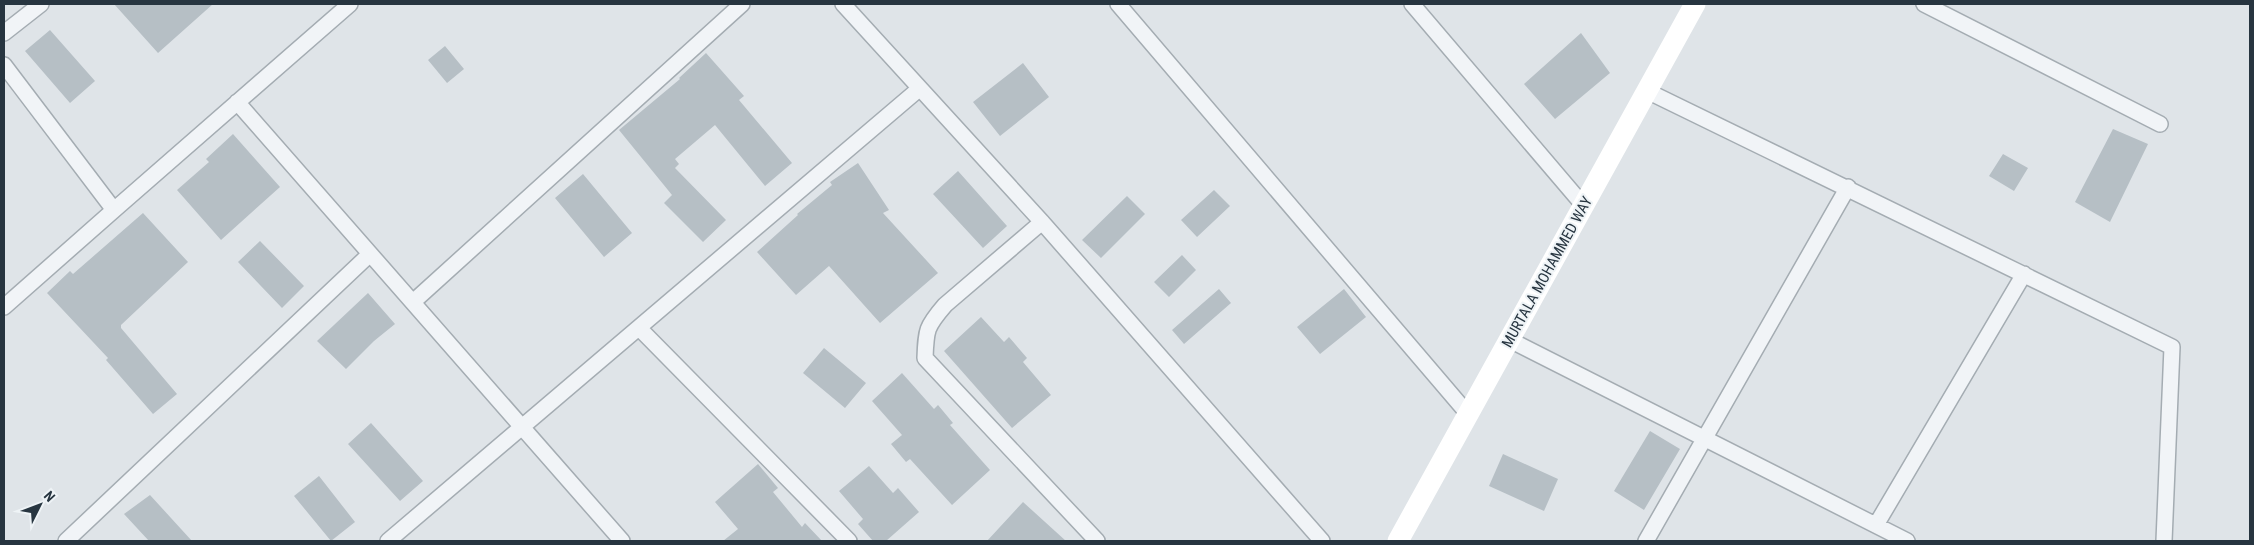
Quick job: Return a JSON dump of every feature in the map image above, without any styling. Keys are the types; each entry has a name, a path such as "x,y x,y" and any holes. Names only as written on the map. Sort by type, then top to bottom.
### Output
{"street":[{"path":"4,33 41,4"},
{"path":"413,302 742,4"},
{"path":"843,4 1042,222 1322,541"},
{"path":"1118,4 1468,414"},
{"path":"1412,4 1584,206"},
{"name":"MURTALA MOHAMMED WAY","path":"1398,541 1696,4"},
{"path":"1924,4 2160,124"},
{"path":"4,307 346,5"},
{"path":"4,65 114,210"},
{"path":"388,541 640,329 919,89"},
{"path":"1647,91 1848,187 2172,347 2164,541"},
{"path":"237,102 622,541"},
{"path":"1646,541 1848,187"},
{"path":"1042,222 945,305 932,320 926,331 925,358 1097,541"},
{"path":"66,541 370,254"},
{"path":"1876,525 2024,274"},
{"path":"640,329 849,541"},
{"path":"1510,340 1706,437 1907,541"}],"building":[{"path":"114,4 213,4 158,53"},
{"path":"50,30 95,81 70,103 25,51"},
{"path":"1581,33 1610,73 1555,119 1524,84"},
{"path":"445,46 464,69 447,83 428,60"},
{"path":"706,53 744,96 739,100 792,163 765,186 715,125 675,159 679,164 675,168 726,220 703,242 664,203 672,195 619,130 680,79"},
{"path":"1023,63 1049,97 1000,136 973,102"},
{"path":"2113,129 2148,144 2110,222 2075,202"},
{"path":"233,134 280,187 221,240 177,190 209,162 206,159"},
{"path":"2003,154 2028,168 2014,191 1989,176"},
{"path":"858,163 889,210 883,213 938,273 880,323 829,266 796,295 757,252 797,214 832,185 830,182"},
{"path":"958,171 1007,226 983,248 933,194"},
{"path":"583,174 632,233 604,257 555,198"},
{"path":"1214,190 1230,206 1197,237 1181,220"},
{"path":"1127,196 1145,214 1101,258 1082,240"},
{"path":"143,213 188,262 121,325 121,328 177,394 153,414 106,360 108,358 47,293 70,271 73,274"},
{"path":"260,241 304,286 282,308 238,262"},
{"path":"1182,255 1196,270 1169,297 1154,282"},
{"path":"1219,289 1231,303 1184,344 1172,330"},
{"path":"1344,289 1366,317 1320,354 1297,327"},
{"path":"368,293 395,324 374,341 346,369 317,341"},
{"path":"981,317 1004,342 1009,337 1027,358 1023,362 1051,395 1012,428 944,351"},
{"path":"824,348 866,383 845,408 803,373"},
{"path":"902,373 934,409 938,405 953,423 950,425 990,470 952,505 910,459 906,462 891,444 902,435 872,401"},
{"path":"371,423 423,481 400,501 348,444"},
{"path":"1650,431 1680,449 1644,510 1614,491"},
{"path":"1503,454 1558,479 1544,511 1489,486"},
{"path":"758,464 778,488 773,492 802,527 805,523 822,541 723,541 738,529 715,502"},
{"path":"869,466 893,493 898,488 919,512 886,541 873,541 858,524 863,519 839,491"},
{"path":"319,476 355,522 331,541 294,496"},
{"path":"150,495 192,541 149,541 124,514"},
{"path":"1023,502 1066,541 987,541"}]}
